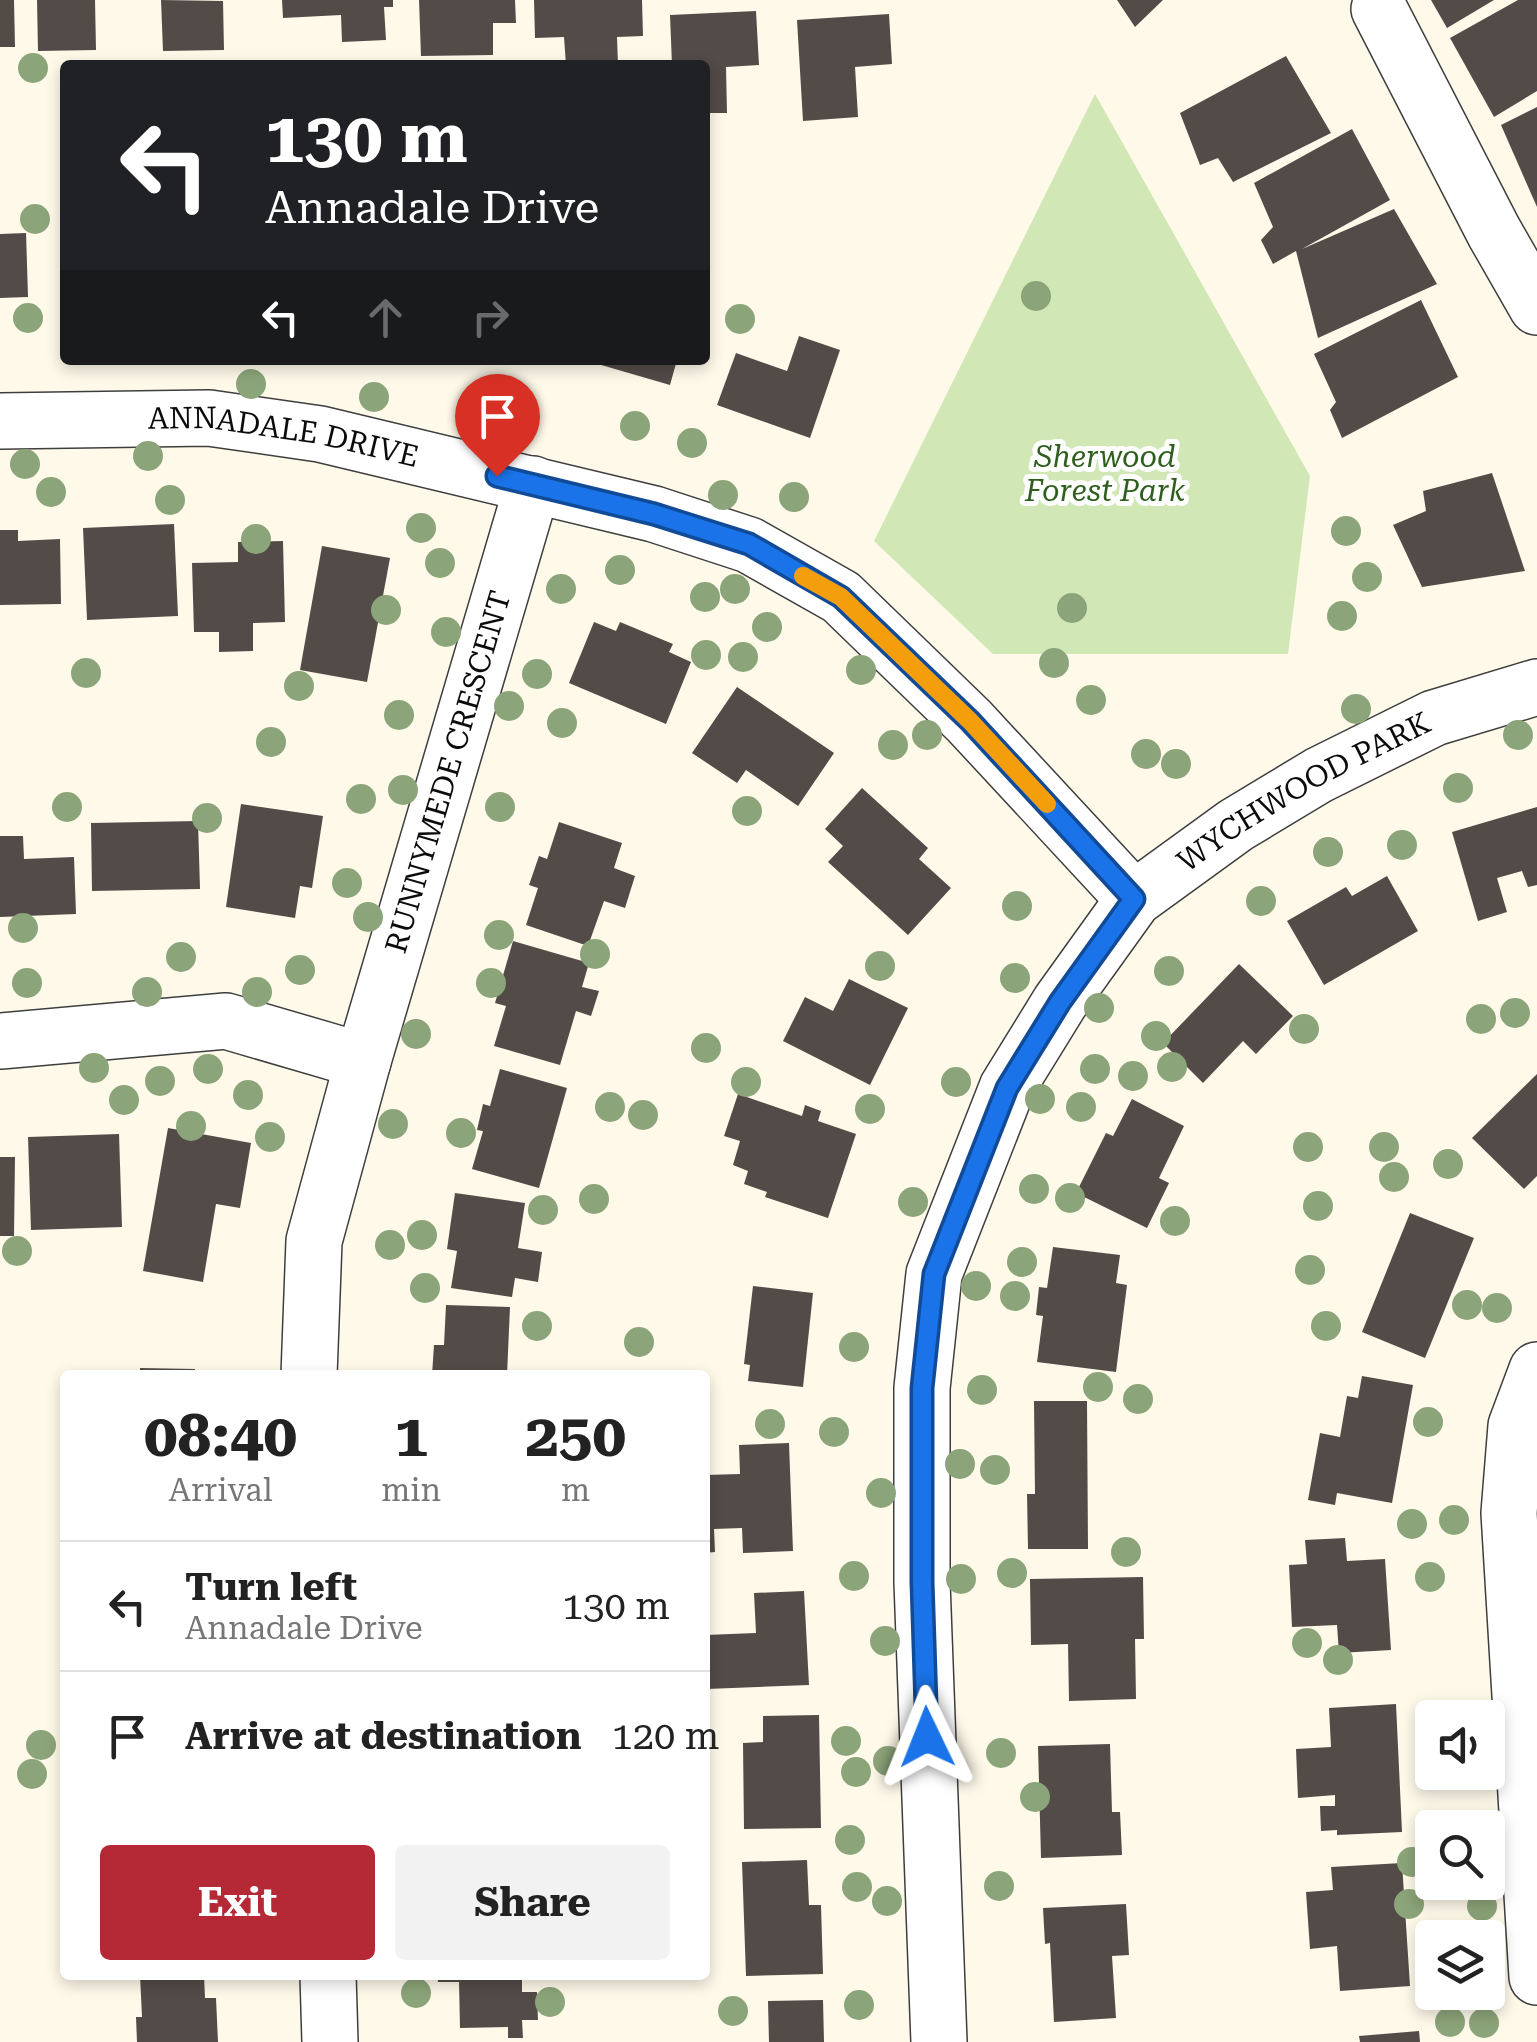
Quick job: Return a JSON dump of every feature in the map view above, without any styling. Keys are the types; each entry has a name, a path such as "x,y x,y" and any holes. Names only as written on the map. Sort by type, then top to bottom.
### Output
{"street":[{"path":"1379,9 1537,308"},
{"name":"ANNADALE DRIVE","path":"0,421 208,418 320,434 654,514 749,544 841,597 970,721 1134,899"},
{"name":"RUNNYMEDE CRESCENT","path":"309,1370 314,1240 532,484"},
{"name":"WYCHWOOD PARK","path":"940,2042 922,1582 922,1388 934,1274 1007,1088 1060,1002 1134,899 1236,826 1319,774 1434,718 1537,687"},
{"path":"0,1041 226,1022 363,1061"},
{"path":"1537,1370 1516,1426 1509,1513 1532,1805 1537,1978"},
{"path":"328,1980 330,2042"}],"green space":[{"name":"Sherwood Forest Park","path":"1095,94 1310,476 1288,654 993,654 874,541"}],"building":[{"path":"0,0 14,0 15,47 0,47"},
{"path":"37,0 95,0 96,50 38,51"},
{"path":"161,0 223,1 224,50 163,51"},
{"path":"282,0 393,0 393,7 384,7 386,40 342,42 341,15 283,18"},
{"path":"419,0 515,0 516,23 493,23 493,55 421,56"},
{"path":"534,0 642,0 643,36 617,37 618,60 566,60 564,37 535,38"},
{"path":"1117,0 1163,0 1135,27"},
{"path":"1431,0 1494,0 1447,28"},
{"path":"1518,0 1537,0 1537,91 1494,117 1450,38"},
{"path":"756,11 759,65 726,67 727,113 710,113 710,60 672,60 670,15"},
{"path":"889,14 892,64 855,67 858,117 803,121 797,20"},
{"path":"1286,56 1331,133 1233,182 1218,158 1200,165 1180,113"},
{"path":"1537,107 1537,207 1501,125"},
{"path":"1352,129 1390,200 1302,249 1394,209 1437,284 1318,338 1296,251 1273,264 1261,240 1273,227 1254,183"},
{"path":"26,233 28,297 0,298 0,234"},
{"path":"1421,300 1458,377 1342,438 1330,410 1336,402 1314,354"},
{"path":"799,336 840,350 810,438 717,405 736,353 787,371"},
{"path":"601,365 676,365 670,385"},
{"path":"1492,473 1525,571 1422,587 1393,525 1426,511 1423,491"},
{"path":"174,524 178,616 87,620 83,528"},
{"path":"0,530 18,530 18,541 60,539 61,604 0,605"},
{"path":"283,541 285,622 253,623 253,651 219,652 219,632 194,632 192,563 238,562 238,542"},
{"path":"322,546 390,558 367,682 300,670"},
{"path":"594,622 616,631 620,622 673,644 669,652 691,662 666,724 569,683"},
{"path":"737,687 834,753 798,806 746,770 737,783 692,753"},
{"path":"862,788 928,848 919,859 951,888 908,935 828,862 843,846 825,829"},
{"path":"241,804 323,816 312,888 300,886 295,918 226,907"},
{"path":"1537,807 1537,885 1528,887 1522,871 1497,878 1507,912 1478,921 1452,832"},
{"path":"198,821 200,889 92,891 91,823"},
{"path":"559,822 622,843 614,868 635,876 625,908 604,901 588,946 526,925 538,888 529,885 539,856 547,859"},
{"path":"0,836 23,836 24,859 74,857 76,914 0,917"},
{"path":"1387,876 1418,931 1324,985 1287,921 1346,887 1352,896"},
{"path":"513,941 589,963 582,987 599,991 591,1016 576,1011 560,1065 494,1046 506,1006 495,1003"},
{"path":"1239,964 1293,1016 1256,1054 1243,1041 1203,1083 1163,1043"},
{"path":"849,979 908,1008 870,1085 783,1041 805,997 833,1011"},
{"path":"500,1069 567,1088 539,1188 472,1169 483,1131 477,1130 483,1104 490,1106"},
{"path":"1537,1074 1537,1176 1524,1189 1472,1138"},
{"path":"738,1094 802,1116 805,1105 821,1111 818,1121 856,1134 828,1218 765,1197 767,1192 744,1184 748,1171 733,1165 740,1141 724,1136"},
{"path":"1132,1099 1184,1126 1159,1178 1169,1183 1147,1228 1076,1193 1106,1133 1113,1136"},
{"path":"168,1128 251,1143 240,1208 216,1204 203,1282 143,1271"},
{"path":"119,1134 122,1227 31,1230 28,1137"},
{"path":"0,1157 15,1157 14,1236 0,1236"},
{"path":"455,1193 525,1203 518,1248 542,1252 538,1282 515,1278 512,1297 451,1288 457,1251 447,1249"},
{"path":"1410,1213 1474,1238 1425,1358 1362,1332"},
{"path":"1053,1247 1120,1255 1116,1283 1127,1285 1116,1372 1037,1362 1043,1316 1036,1315 1039,1287 1047,1288"},
{"path":"753,1286 813,1293 803,1387 748,1381 750,1365 744,1364"},
{"path":"446,1305 510,1307 507,1370 432,1370 434,1345 444,1345"},
{"path":"140,1368 195,1369 195,1370"},
{"path":"1362,1376 1413,1385 1392,1503 1337,1493 1335,1505 1308,1500 1320,1433 1340,1437 1347,1396 1358,1398"},
{"path":"1034,1401 1087,1401 1088,1549 1028,1549 1027,1494 1035,1494"},
{"path":"789,1443 793,1551 743,1553 742,1528 714,1529 715,1552 710,1552 710,1475 740,1474 739,1445"},
{"path":"1345,1538 1347,1561 1385,1559 1391,1650 1339,1653 1337,1625 1292,1627 1289,1565 1307,1564 1305,1540"},
{"path":"1143,1577 1144,1639 1135,1639 1136,1699 1069,1701 1068,1644 1031,1645 1030,1579"},
{"path":"804,1591 809,1685 710,1689 710,1635 756,1633 754,1593"},
{"path":"1396,1704 1402,1832 1337,1835 1337,1830 1321,1831 1320,1806 1335,1806 1335,1795 1298,1798 1296,1749 1331,1747 1329,1708"},
{"path":"819,1715 821,1828 744,1829 743,1743 763,1742 763,1716"},
{"path":"1110,1744 1112,1812 1120,1812 1122,1855 1041,1858 1038,1746"},
{"path":"807,1860 809,1905 821,1905 823,1974 746,1976 742,1862"},
{"path":"1402,1863 1410,1986 1340,1991 1337,1946 1310,1949 1306,1892 1333,1890 1331,1867"},
{"path":"1126,1904 1129,1955 1112,1956 1116,2018 1054,2022 1050,1943 1045,1944 1043,1908"},
{"path":"140,1980 204,1980 205,1998 216,1998 218,2042 137,2042 136,2017 142,2017"},
{"path":"522,1980 522,1992 537,1992 538,2020 522,2020 523,2038 508,2038 508,2027 460,2028 459,1982 438,1982"},
{"path":"823,2000 824,2042 769,2042 768,2001"},
{"path":"1419,2031 1420,2042 1360,2042 1359,2036"}],"slow traffic":[{"path":"803,576 841,597 970,721 1047,804"}],"route":[{"path":"497,476 654,514 749,544 841,597 970,721 1134,899 1060,1002 1007,1088 934,1274 922,1388 927,1737"}]}
